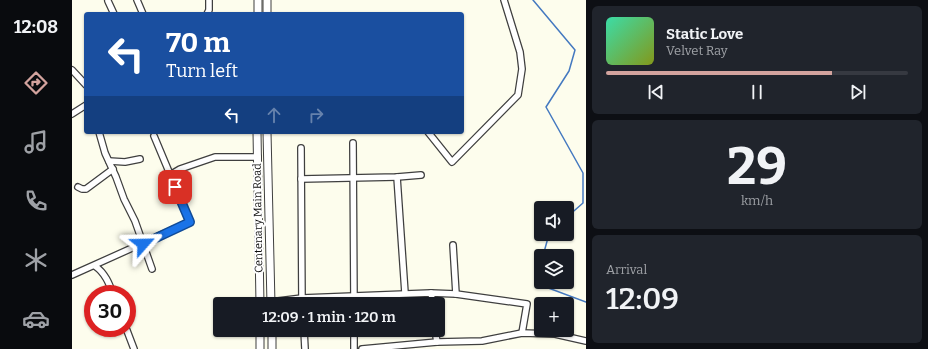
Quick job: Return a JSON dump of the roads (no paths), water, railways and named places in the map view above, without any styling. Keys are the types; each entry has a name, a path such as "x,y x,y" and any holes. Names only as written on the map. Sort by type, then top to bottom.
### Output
{"street":[{"path":"137,0 142,12"},
{"path":"208,12 209,0"},
{"path":"258,0 258,12"},
{"path":"267,0 267,12"},
{"path":"430,134 452,162 518,95 522,69 520,52 504,0"},
{"path":"108,1 113,12"},
{"path":"72,70 84,83"},
{"path":"72,114 84,106"},
{"path":"100,134 105,153 135,221 152,269"},
{"name":"Centenary Main Road","path":"257,134 260,297"},
{"name":"Centenary Main Road","path":"267,134 274,297"},
{"path":"72,275 95,266 190,222 154,136"},
{"path":"353,143 354,296"},
{"path":"301,148 302,297"},
{"path":"170,175 180,169 215,157 258,157"},
{"path":"109,162 125,162 140,159"},
{"path":"78,187 86,189 113,169"},
{"path":"301,179 421,175"},
{"path":"397,177 405,293"},
{"path":"453,245 456,294"},
{"path":"95,266 102,270 109,285"},
{"path":"431,293 432,297"},
{"path":"344,297 431,293 456,294 528,304 522,333"},
{"path":"362,349 437,342 482,341 522,333 555,334 586,342"},
{"path":"129,337 134,349"},
{"path":"260,337 260,349"},
{"path":"272,337 272,349"},
{"path":"304,337 305,349"},
{"path":"354,337 354,349"},
{"path":"436,337 437,342"}],"waterway":[{"path":"533,0 575,50 569,71 546,107 583,173 583,203 574,211"},
{"path":"545,249 547,241"},
{"path":"551,289 586,302"}]}
